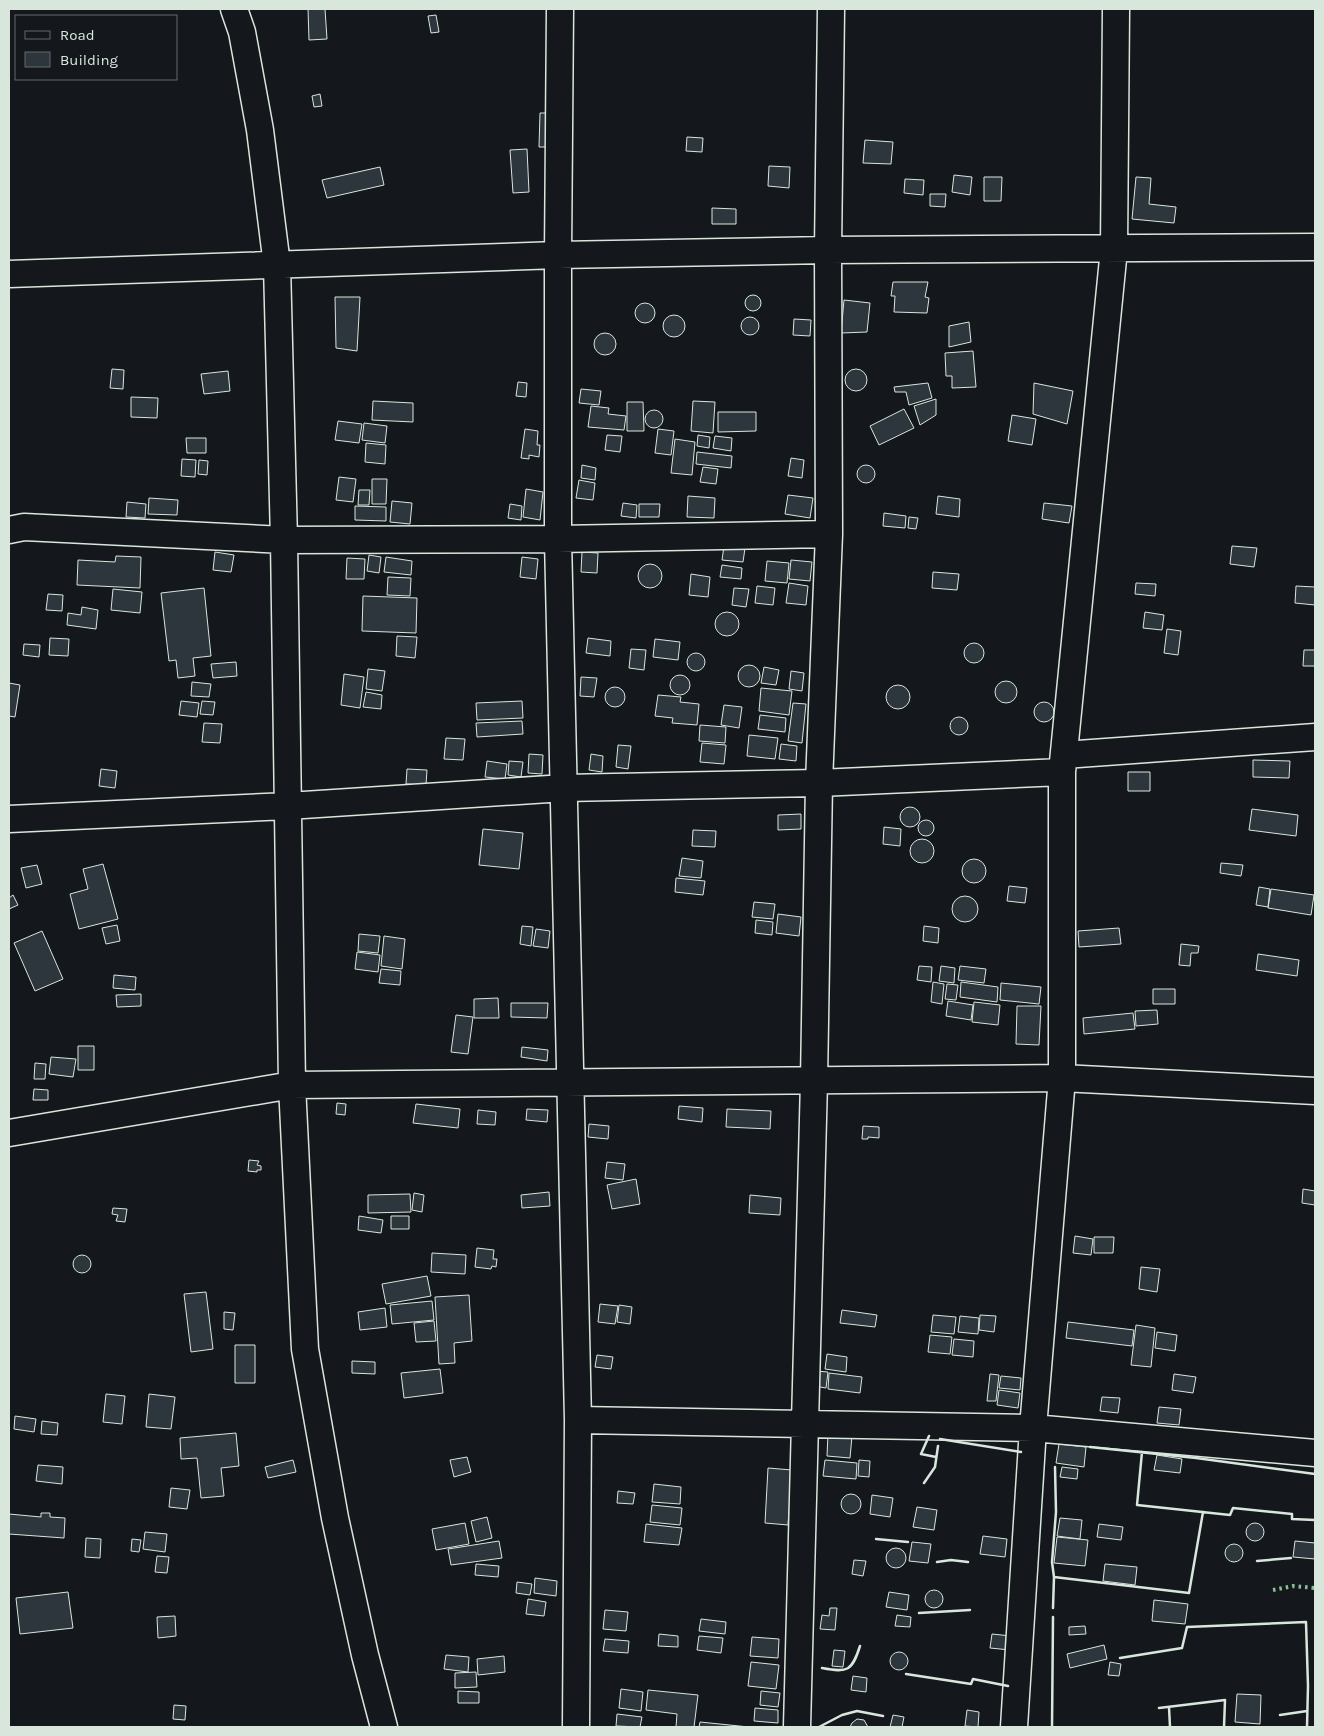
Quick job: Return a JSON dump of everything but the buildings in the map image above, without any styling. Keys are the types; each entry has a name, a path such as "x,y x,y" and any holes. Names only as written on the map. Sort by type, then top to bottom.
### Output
{"street":[{"path":"234,9 242,32 260,130 277,264 284,540 292,1085 305,1349 337,1528 365,1655 384,1727"},
{"path":"560,9 558,539 578,1420 576,1727"},
{"path":"797,1727 814,1081 819,783 829,534 828,250 831,9"},
{"path":"1014,1727 1033,1428 1062,1078 1063,764 1114,249 1116,9"},
{"path":"9,274 558,255 828,250 1315,247"},
{"path":"9,530 24,527 284,540 558,539 829,534"},
{"path":"9,819 288,806 564,788 819,783 1063,764 1315,737"},
{"path":"9,1134 292,1085 1062,1078 1315,1091"},
{"path":"578,1420 1033,1428 1315,1453"}],"hedge":[{"path":"1273,1590 1293,1586 1315,1588"}],"wall":[{"path":"929,1436 921,1454 936,1457"},
{"path":"940,1439 1021,1452"},
{"path":"924,1483 935,1467 938,1446"},
{"path":"1090,1447 1196,1458 1315,1474"},
{"path":"1142,1452 1137,1505 1230,1515 1233,1508 1292,1514 1292,1519 1315,1520"},
{"path":"1053,1608 1054,1577 1052,1562 1056,1512 1055,1467"},
{"path":"1054,1577 1189,1593 1203,1512"},
{"path":"876,1539 908,1542"},
{"path":"1257,1561 1291,1558"},
{"path":"937,1562 951,1560 968,1562"},
{"path":"919,1613 970,1610"},
{"path":"1052,1727 1053,1617"},
{"path":"1120,1658 1182,1648 1187,1627 1306,1622 1307,1727"},
{"path":"822,1668 838,1670 848,1668 854,1661 860,1646"},
{"path":"906,1674 971,1684 973,1679 1008,1686"},
{"path":"1159,1708 1225,1700 1224,1727"},
{"path":"1169,1707 1170,1727"},
{"path":"819,1727 842,1715 857,1711 883,1716"},
{"path":"1280,1715 1307,1711"}]}
